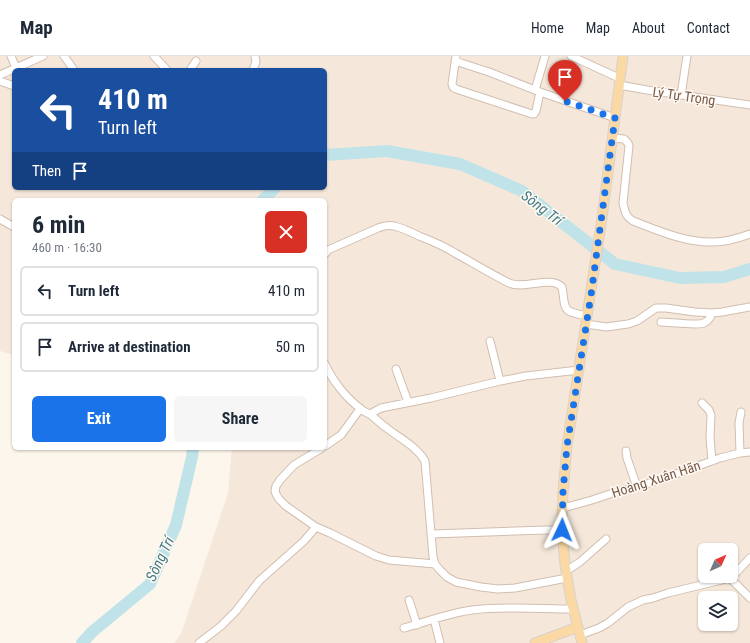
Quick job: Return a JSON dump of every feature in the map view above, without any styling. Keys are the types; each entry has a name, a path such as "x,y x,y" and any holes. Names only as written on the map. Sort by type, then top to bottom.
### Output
{"main road":[{"path":"535,643 580,635 566,575 562,530 563,492 567,446 591,295 623,56"}],"street":[{"path":"11,56 16,68 43,56"},
{"path":"64,56 73,68"},
{"path":"154,56 166,68"},
{"path":"253,68 256,62 255,56"},
{"path":"544,56 537,91 536,111 532,114 456,89 452,84 456,59 537,91 615,118"},
{"name":"Lý Tự Trọng","path":"571,56 619,81 647,90 750,105"},
{"path":"681,95 687,56"},
{"path":"191,68 196,61"},
{"path":"0,75 12,70"},
{"path":"0,81 12,85"},
{"path":"612,138 624,139 629,146 623,202 626,216 630,220 683,238 699,241 720,241 750,234"},
{"path":"0,219 12,226"},
{"path":"327,251 378,228 393,226 442,246 513,284 524,285 556,283 562,287 564,304 568,311 586,320 606,326 628,324 637,321 656,308 712,313 750,307"},
{"path":"661,322 704,323 711,317 712,313"},
{"path":"490,342 500,381"},
{"path":"327,368 349,399 360,409 370,414 412,446 425,461 433,558 438,569 456,582 498,589 515,588 566,575 606,538"},
{"path":"396,369 408,402"},
{"path":"370,414 381,408 431,398 500,381 526,376 579,370"},
{"path":"702,402 709,410 711,415 710,438 712,461"},
{"path":"327,445 341,435 360,409"},
{"path":"740,453 739,424 741,412"},
{"path":"319,450 294,465 280,480 275,488 279,499 286,506 316,527 384,558 435,564"},
{"path":"626,451 637,487"},
{"name":"Hoàng Xuân Hãn","path":"563,508 637,487 720,458 750,452"},
{"path":"199,643 221,626 236,611 259,581 304,541 316,527"},
{"path":"432,534 562,530"},
{"path":"738,571 750,558"},
{"path":"580,635 599,628 628,607 643,600 709,583"},
{"path":"735,583 750,598"},
{"path":"409,600 417,624"},
{"path":"404,628 462,612 484,609 573,609"},
{"path":"434,619 440,643"}],"shaded area":[{"path":"0,56 750,56 750,643 174,643 181,634 228,493 232,450 327,450 327,198 12,198 12,354 0,351"}],"waterway":[{"name":"Sông Trí","path":"327,155 387,151 460,164 522,191 615,264 680,278 724,277 750,269"},
{"name":"Sông Trí","path":"265,198 273,190"},
{"name":"Sông Trí","path":"82,643 92,632 150,584 176,525 193,450"}],"route":[{"path":"562,530 564,468 591,295 615,118 565,101"}]}
